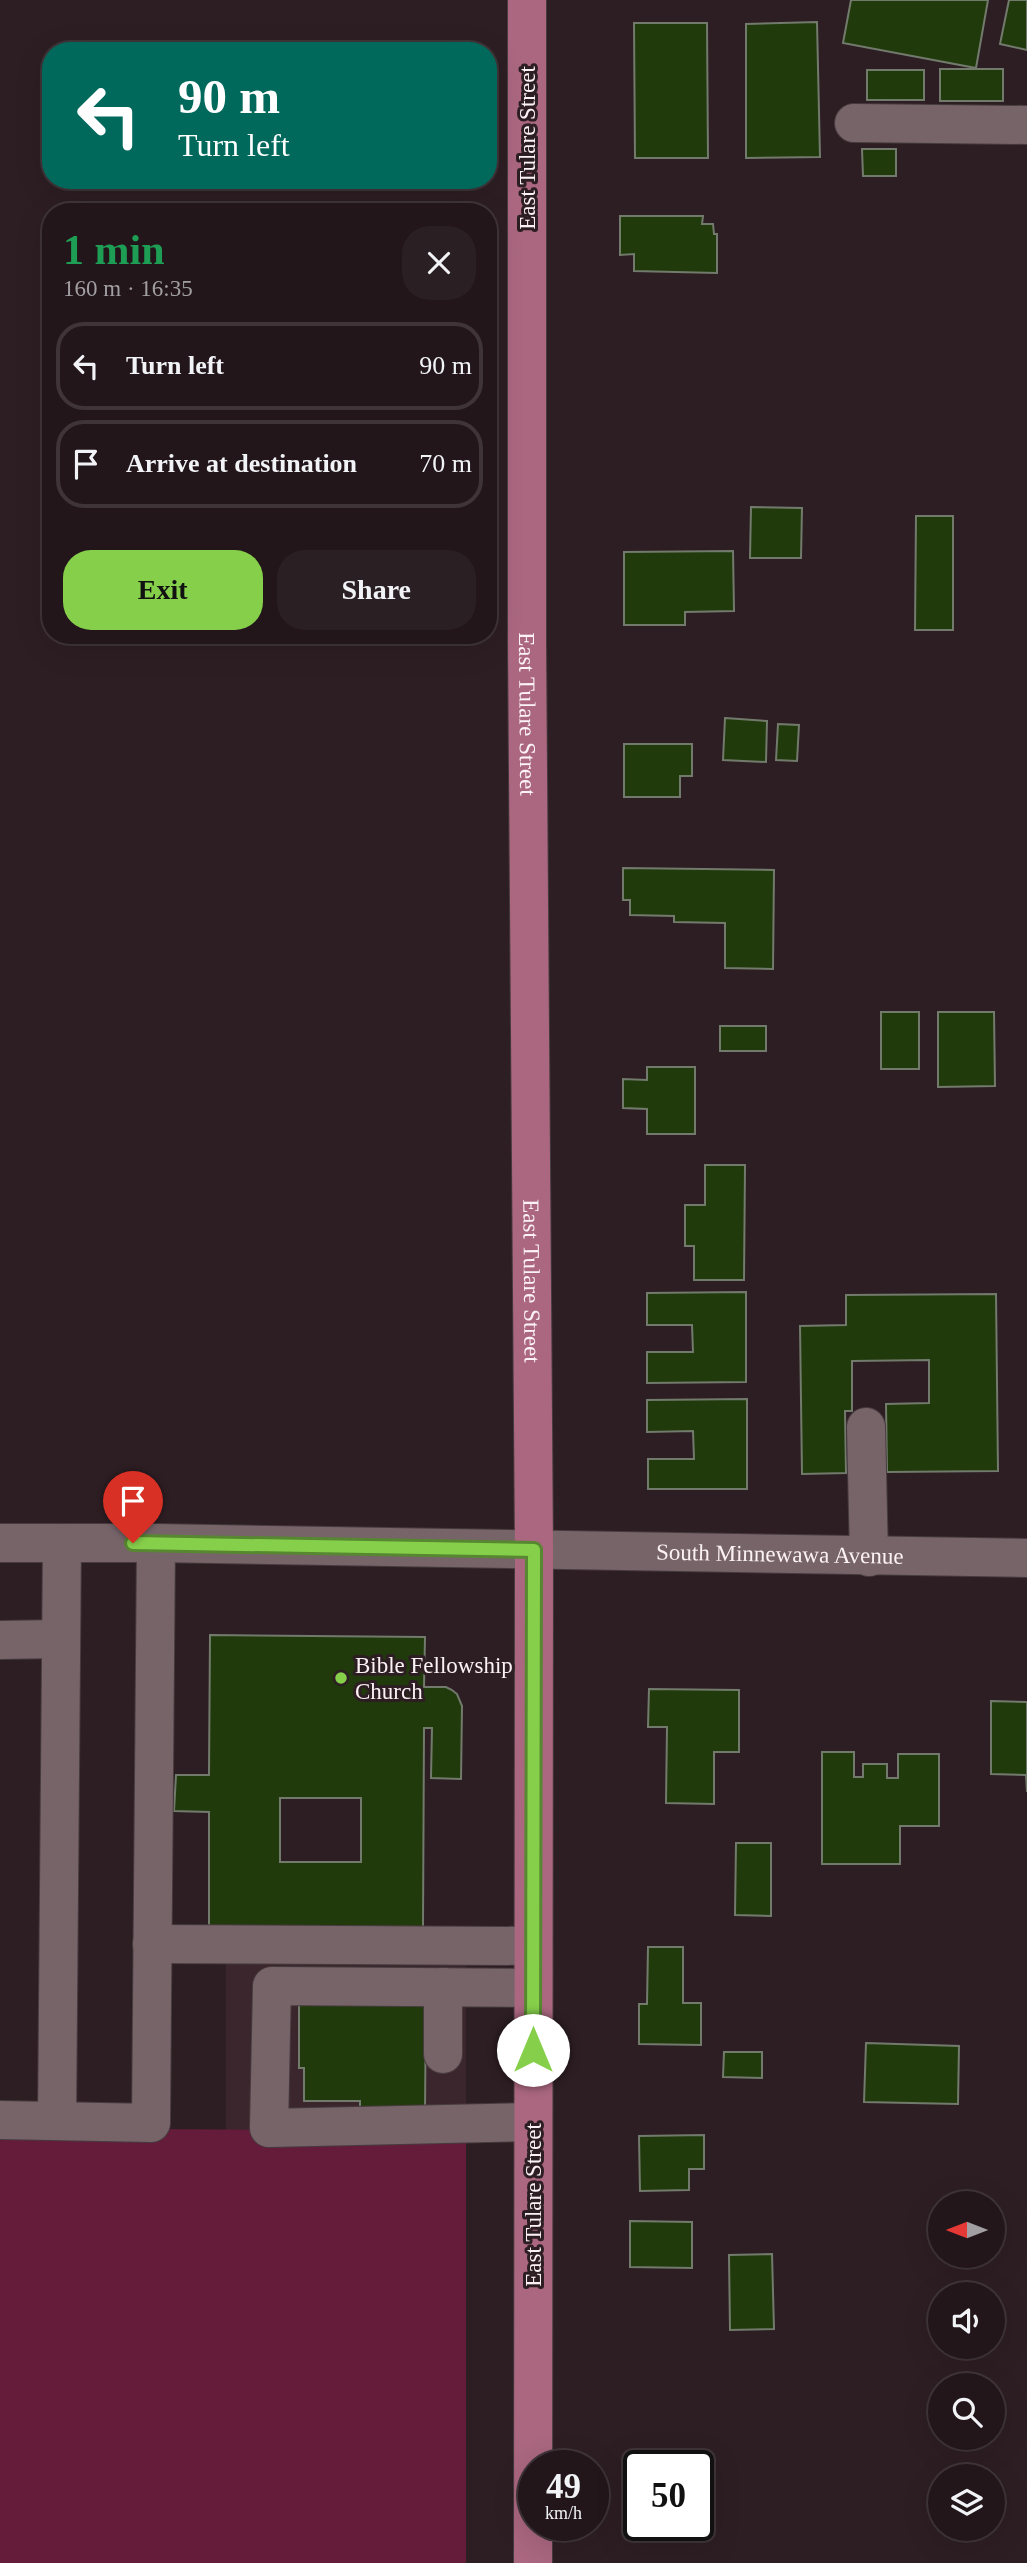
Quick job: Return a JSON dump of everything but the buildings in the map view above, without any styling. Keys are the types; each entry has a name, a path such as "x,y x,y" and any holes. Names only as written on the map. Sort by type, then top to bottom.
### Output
{"main road":[{"name":"East Tulare Street","path":"527,0 527,643 534,1550 533,2563"}],"street":[{"path":"854,123 1027,125"},
{"path":"866,1427 869,1557"},
{"name":"South Minnewawa Avenue","path":"0,1543 156,1543 1027,1558"},
{"path":"57,2121 62,1543"},
{"path":"0,2120 150,2123 156,1543"},
{"path":"0,1640 61,1639"},
{"path":"152,1944 533,1946"},
{"path":"533,1988 272,1986 269,2128 533,2122"},
{"path":"443,1987 443,2054"}],"shaded area":[{"path":"226,1958 466,1959 466,2131 226,2130"},
{"path":"0,2128 466,2131 466,2563 0,2563"}],"place":[{"name":"Bible Fellowship Church","path":"341,1678"}],"route":[{"path":"133,1543 534,1550 533,2050"}]}
